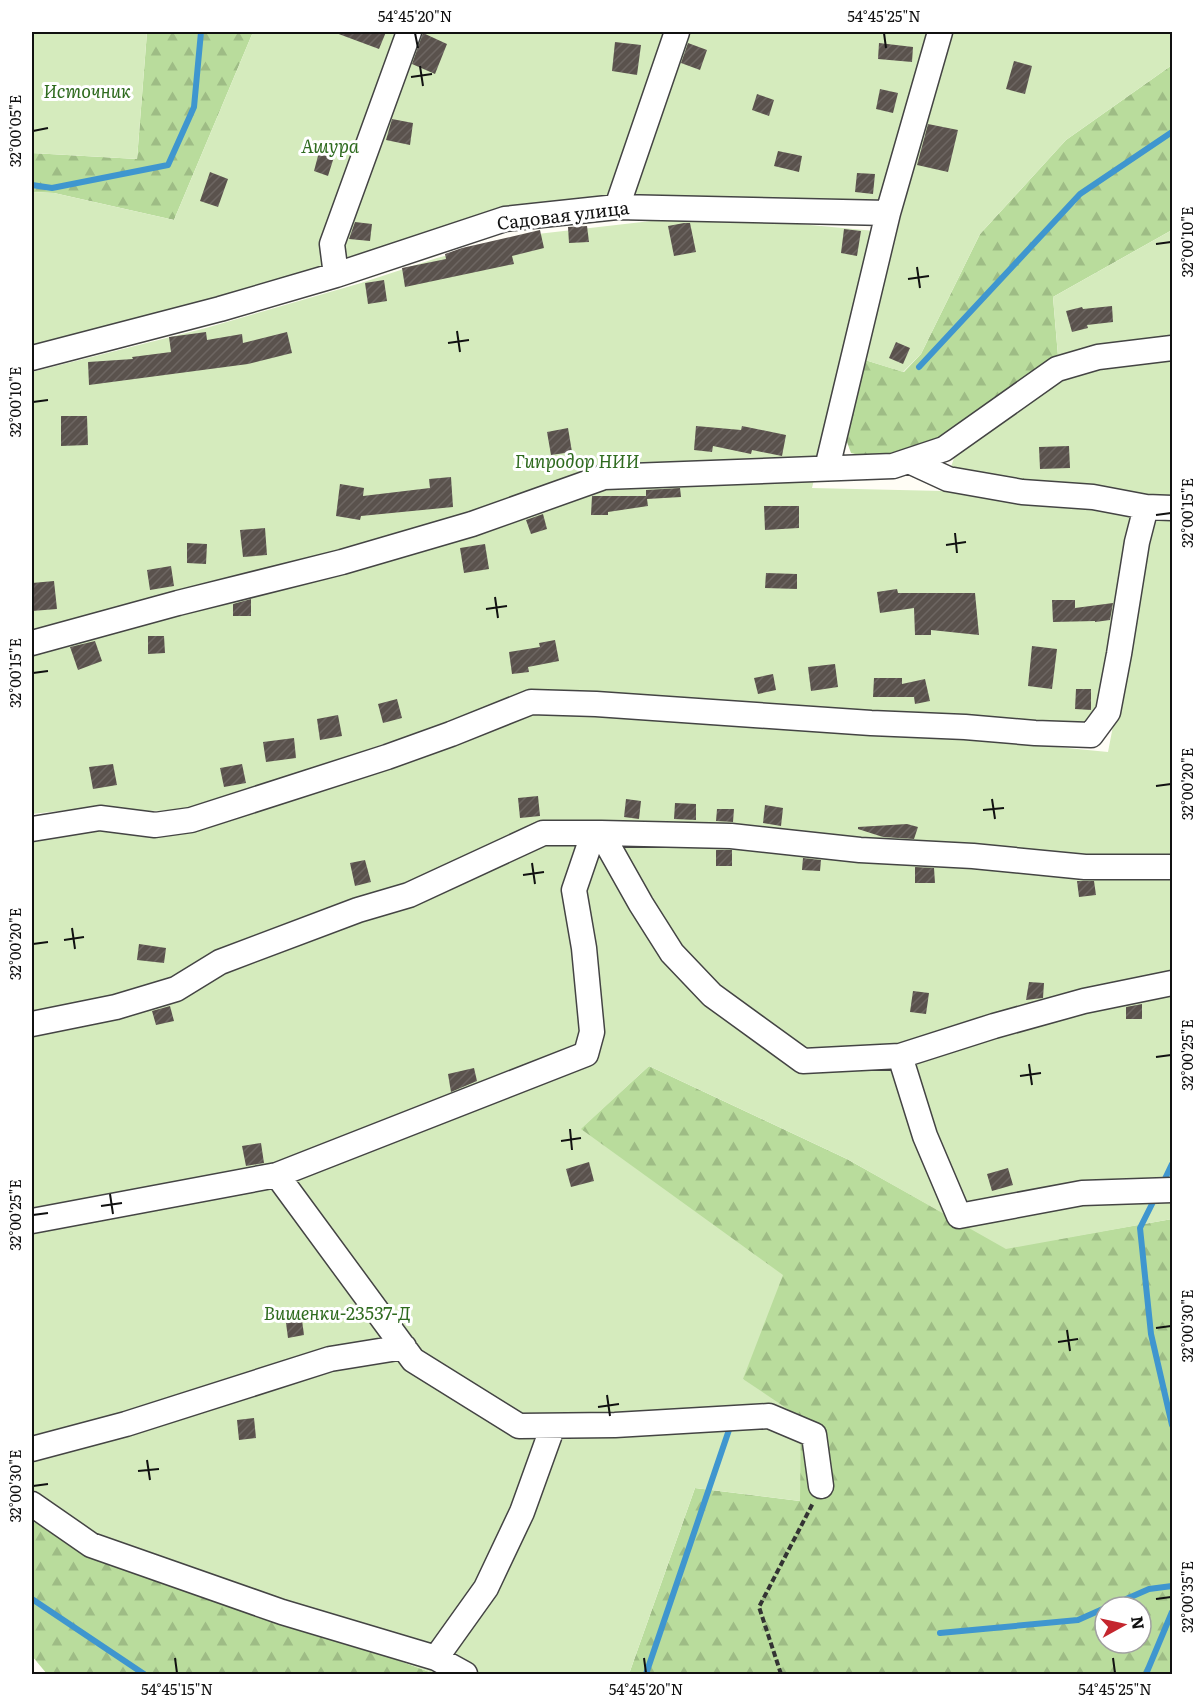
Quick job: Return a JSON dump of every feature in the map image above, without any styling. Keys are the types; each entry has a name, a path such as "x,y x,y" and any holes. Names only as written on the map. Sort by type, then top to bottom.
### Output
{"street":[{"path":"336,275 332,244 409,32"},
{"path":"617,207 677,32"},
{"path":"827,468 888,213 939,32"},
{"name":"Садовая улица","path":"32,358 220,309 336,275 505,219 617,207 888,213"},
{"path":"32,643 342,562 472,524 604,477 893,466 944,449 1057,369 1098,357 1173,348"},
{"path":"909,460 948,479 1022,492 1093,497 1146,507 1173,508"},
{"path":"32,829 100,818 155,825 191,820 387,756 531,702 596,704 1091,735 1108,712 1137,542 1146,507"},
{"path":"32,1024 116,1007 176,989 220,962 358,910 409,895 543,833 731,836 860,850 973,856 1085,867 1173,867"},
{"path":"601,833 672,953 712,995 803,1061 900,1056 994,1026 1084,1002 1173,983"},
{"path":"32,1221 277,1175 586,1054 592,1032 584,948 574,890 589,846 601,833"},
{"path":"900,1056 925,1136 958,1216 1082,1193 1173,1190"},
{"path":"277,1175 413,1360 519,1426 769,1416 814,1435 821,1486"},
{"path":"32,1449 126,1424 330,1359 404,1347"},
{"path":"436,1658 486,1588 522,1512 553,1426"},
{"path":"32,1504 92,1545 282,1612 436,1658 465,1674"}],"path":[{"path":"781,1674 759,1607 821,1486"}],"green space":[{"name":"Источник","path":"32,32 147,32 137,159 32,153"},
{"path":"147,32 253,32 174,220 54,193 32,192 32,153 137,159"},
{"name":"Ашура","path":"253,32 1172,32 1172,65 1066,140 980,234 921,354 903,372 865,360 903,208 639,201 508,213 258,291 32,345 32,192 54,193 174,220"},
{"path":"1172,65 1172,230 1053,297 1058,356 941,440 871,458 851,453 844,434 865,360 904,372 921,354 980,234 1066,140"},
{"name":"Гипродор НИИ","path":"651,221 767,221 875,231 812,488 943,491 954,458 1066,375 1172,357 1172,502 1136,501 1098,708 1085,728 535,691 441,730 389,742 202,810 77,809 32,814 32,372 206,328 361,283 437,258 520,236"},
{"path":"1172,230 1172,341 1058,356 1053,297"},
{"name":"Вишенки-23537-Д","path":"1153,518 1172,520 1172,1219 1006,1249 847,1159 649,1066 581,1129 783,1275 743,1379 801,1418 800,1501 695,1488 629,1674 435,1674 273,1614 114,1561 32,1521 32,836 90,829 145,837 209,828 342,773 533,708 873,729 1108,752"},
{"path":"649,1066 847,1159 1006,1248 1172,1219 1172,1674 629,1674 695,1488 800,1501 743,1379 580,1129"},
{"path":"32,1521 114,1561 273,1614 435,1674 47,1674 32,1656"}],"building":[{"path":"336,32 386,32 379,49"},
{"path":"423,33 447,44 435,74 412,64"},
{"path":"615,42 641,45 637,75 612,71"},
{"path":"688,43 707,50 700,70 681,63"},
{"path":"879,43 913,47 912,62 878,59"},
{"path":"1014,61 1032,66 1025,94 1006,89"},
{"path":"880,89 898,93 893,113 876,109"},
{"path":"757,94 774,100 769,116 752,110"},
{"path":"392,119 413,123 410,145 386,140"},
{"path":"928,124 958,130 948,172 917,165"},
{"path":"778,151 802,156 799,172 774,166"},
{"path":"319,152 334,157 328,176 314,171"},
{"path":"210,172 228,179 218,207 200,201"},
{"path":"857,173 875,174 873,194 855,192"},
{"path":"355,222 372,224 370,241 349,239"},
{"path":"690,223 696,252 674,256 668,226"},
{"path":"587,226 589,242 569,243 568,227"},
{"path":"844,229 861,231 857,256 841,253"},
{"path":"540,230 544,248 512,256 514,264 405,287 402,268 446,259 445,254 462,248"},
{"path":"384,280 387,301 368,304 365,283"},
{"path":"1112,306 1113,322 1087,325 1088,328 1072,332 1066,311 1082,307 1083,309"},
{"path":"206,332 207,340 242,334 243,343 287,332 292,353 248,364 89,385 88,362 133,359 132,357 171,352 169,337"},
{"path":"896,342 910,348 903,364 889,358"},
{"path":"61,416 87,416 88,445 61,446"},
{"path":"696,426 741,430 742,426 786,435 782,456 752,450 751,454 713,446 712,452 694,450"},
{"path":"568,428 572,452 551,455 547,432"},
{"path":"1069,446 1070,468 1040,469 1039,447"},
{"path":"451,477 453,507 361,516 360,520 336,516 340,484 364,488 363,496 430,488 429,479"},
{"path":"680,488 681,497 647,499 648,506 608,512 608,515 591,515 592,496 646,496 646,490"},
{"path":"764,506 799,506 799,528 765,530"},
{"path":"543,514 547,529 531,534 526,520"},
{"path":"265,528 267,555 243,557 240,530"},
{"path":"187,543 207,544 206,564 187,563"},
{"path":"485,544 489,569 464,573 460,548"},
{"path":"171,566 174,586 150,590 147,570"},
{"path":"766,573 797,574 797,589 765,588"},
{"path":"54,581 57,609 32,611 32,583"},
{"path":"897,589 898,593 975,593 979,635 931,630 931,635 915,635 914,608 880,613 877,592"},
{"path":"251,599 251,616 233,616 233,604"},
{"path":"1052,600 1075,600 1075,608 1113,603 1110,620 1053,622"},
{"path":"148,636 164,636 165,653 148,654"},
{"path":"555,640 559,661 528,667 529,672 512,674 509,652 540,647 539,643"},
{"path":"95,641 102,661 78,670 70,647"},
{"path":"1032,646 1057,649 1052,689 1028,686"},
{"path":"835,664 838,687 811,691 808,667"},
{"path":"773,674 776,690 758,694 754,678"},
{"path":"874,678 902,678 902,684 925,679 930,701 915,704 914,697 873,697"},
{"path":"1076,689 1091,689 1091,710 1075,709"},
{"path":"397,699 402,718 383,723 378,704"},
{"path":"338,715 342,736 320,740 317,719"},
{"path":"294,738 296,758 266,762 263,742"},
{"path":"113,764 117,785 93,789 89,767"},
{"path":"242,764 246,783 224,787 220,768"},
{"path":"538,796 540,816 520,818 518,798"},
{"path":"626,799 641,801 639,819 624,817"},
{"path":"675,803 696,804 696,820 674,819"},
{"path":"765,805 783,808 781,826 763,823"},
{"path":"717,809 734,809 733,822 716,821"},
{"path":"907,824 918,827 914,839 883,837 858,829 858,827"},
{"path":"716,850 732,850 732,866 716,866"},
{"path":"803,858 821,860 820,871 802,870"},
{"path":"365,860 371,882 355,886 350,863"},
{"path":"915,867 934,868 935,883 915,883"},
{"path":"1077,881 1094,881 1096,895 1079,897"},
{"path":"139,944 166,948 164,963 137,960"},
{"path":"1029,982 1044,983 1043,998 1026,1000"},
{"path":"913,991 929,993 926,1014 910,1012"},
{"path":"1142,1004 1142,1019 1126,1019 1126,1007"},
{"path":"170,1006 174,1021 156,1025 152,1011"},
{"path":"474,1068 477,1081 451,1092 448,1074"},
{"path":"261,1143 264,1163 246,1166 242,1146"},
{"path":"589,1162 594,1181 571,1187 566,1169"},
{"path":"1008,1168 1013,1185 992,1191 987,1174"},
{"path":"302,1320 304,1335 288,1338 286,1323"},
{"path":"254,1418 256,1438 239,1440 237,1420"}],"waterway":[{"path":"32,185 52,188 168,165 194,107 201,32"},
{"path":"919,367 1080,194 1172,132"},
{"path":"1162,1185 1172,1164"},
{"path":"1156,1196 1140,1228 1151,1334 1172,1425"},
{"path":"646,1674 731,1424"},
{"path":"1135,1595 1149,1589 1172,1586"},
{"path":"32,1599 144,1674"},
{"path":"1146,1674 1172,1612"},
{"path":"940,1633 1078,1620 1093,1613"}]}
